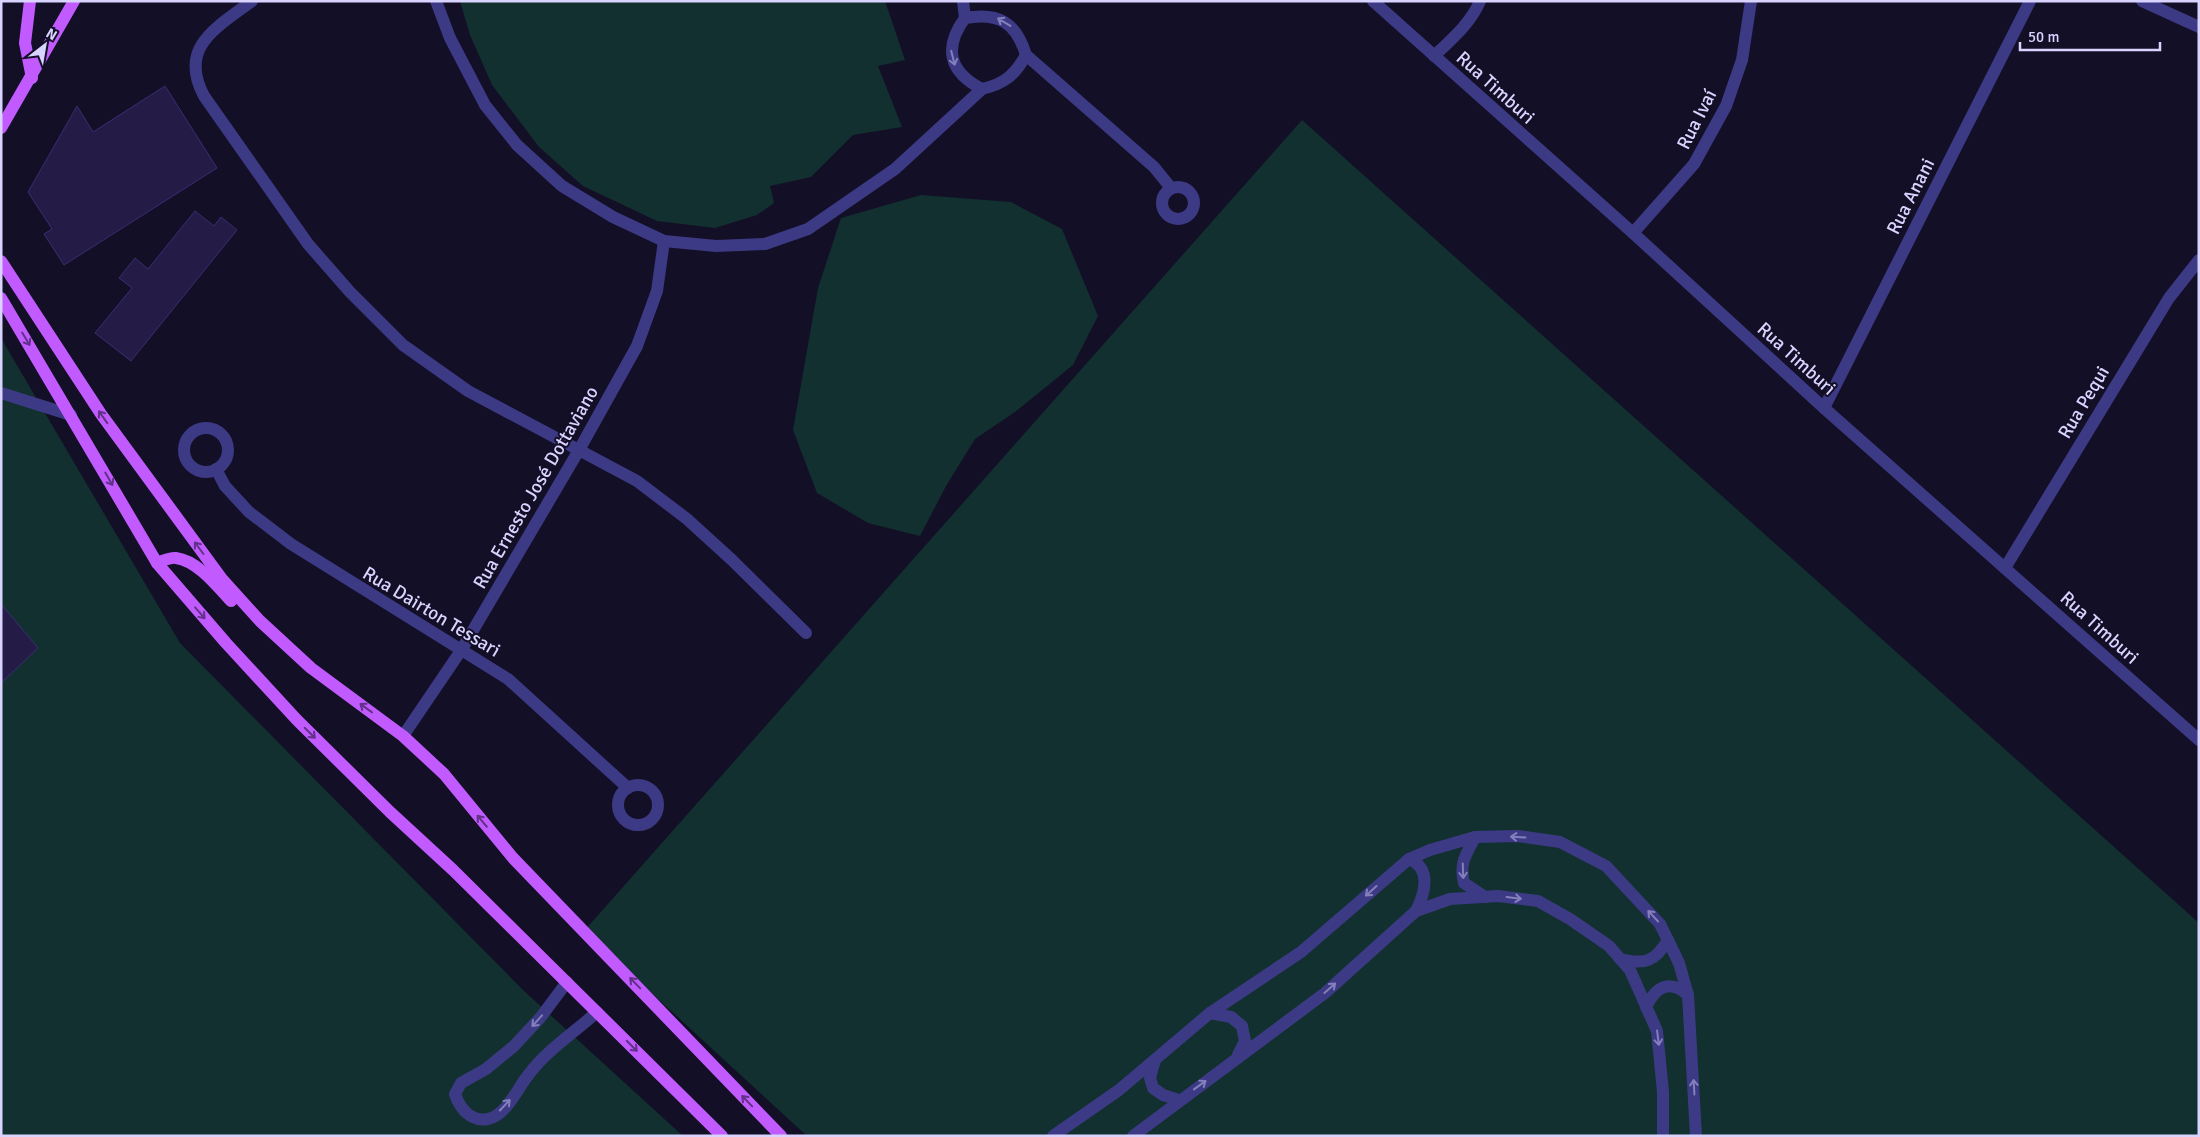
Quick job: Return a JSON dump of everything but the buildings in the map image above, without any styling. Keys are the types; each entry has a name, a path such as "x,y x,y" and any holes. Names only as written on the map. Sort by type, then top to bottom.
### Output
{"main road":[{"path":"30,1 25,43 32,78"},
{"path":"1,128 32,78 74,1"},
{"path":"1,261 107,422 222,579 260,621 312,668 403,736 444,774 514,858 781,1136"},
{"path":"1,298 157,562 226,643 297,720 598,1012 722,1136"},
{"path":"157,562 174,558 196,567 236,606 260,621"}],"street":[{"path":"252,1 203,40 194,66 196,82 308,244 350,292 403,345 468,391 637,481 687,519 732,560 806,633"},
{"path":"436,1 450,38 485,104 516,145 562,186 612,217 664,241 716,246 765,244 808,229 895,169 982,89 996,86 1009,78 1019,68 1026,55"},
{"path":"963,1 965,18"},
{"name":"Rua Timburi","path":"1373,1 1633,233 1824,408 2005,568 2196,732"},
{"path":"1434,56 1457,34 1477,9 1480,1"},
{"name":"Rua Ivaí","path":"1633,233 1694,164 1726,106 1742,60 1751,1"},
{"name":"Rua Anani","path":"1824,408 2030,1"},
{"path":"2142,1 2199,27"},
{"path":"982,89 966,81 955,67 951,50 954,32 965,18 981,15 997,18 1011,26 1021,39 1026,55 1154,167 1171,188"},
{"name":"Rua Ernesto José Dottaviano","path":"403,736 462,649 580,450 638,346 657,291 664,241"},
{"name":"Rua Pequi","path":"2005,568 2169,298 2199,260"},
{"path":"1,393 71,414"},
{"name":"Rua Dairton Tessari","path":"216,469 226,486 249,512 291,544 357,587 462,649 508,679 628,788"},
{"path":"1053,1136 1119,1090 1210,1013 1300,952 1409,859 1430,850 1475,837 1518,836 1560,842 1606,866 1660,924 1679,963 1688,995 1696,1136"},
{"path":"1475,837 1463,860 1461,871 1464,883 1485,897"},
{"path":"1133,1136 1325,993 1416,911 1423,898 1425,884 1422,868 1417,862 1409,859"},
{"path":"1416,911 1450,899 1498,896 1538,901 1570,919 1609,946 1630,970 1658,1031 1663,1092 1663,1136"},
{"path":"1620,959 1644,963 1655,957 1668,940"},
{"path":"567,982 540,1018 514,1046 486,1069 461,1083 455,1094 458,1105 465,1113 476,1118 490,1119 501,1111 510,1102 529,1073 598,1012"},
{"path":"1646,1006 1651,998 1666,986 1679,987 1688,995"},
{"path":"1210,1013 1231,1017 1242,1026 1245,1041 1237,1058"},
{"path":"1155,1060 1150,1078 1152,1088 1163,1096 1179,1100"}],"green space":[{"path":"460,1 885,1 905,60 878,66 902,127 853,135 811,177 770,186 774,203 757,215 715,228 657,221 583,186 539,147 492,85 470,35"},
{"path":"1302,120 2199,923 2199,1136 807,1136 584,931"},
{"path":"921,195 1011,202 1062,229 1098,316 1073,365 1015,412 975,439 946,486 920,536 868,523 817,493 793,430 818,288 841,218"},
{"path":"1,338 180,643 523,990 683,1136 1,1136"}]}
